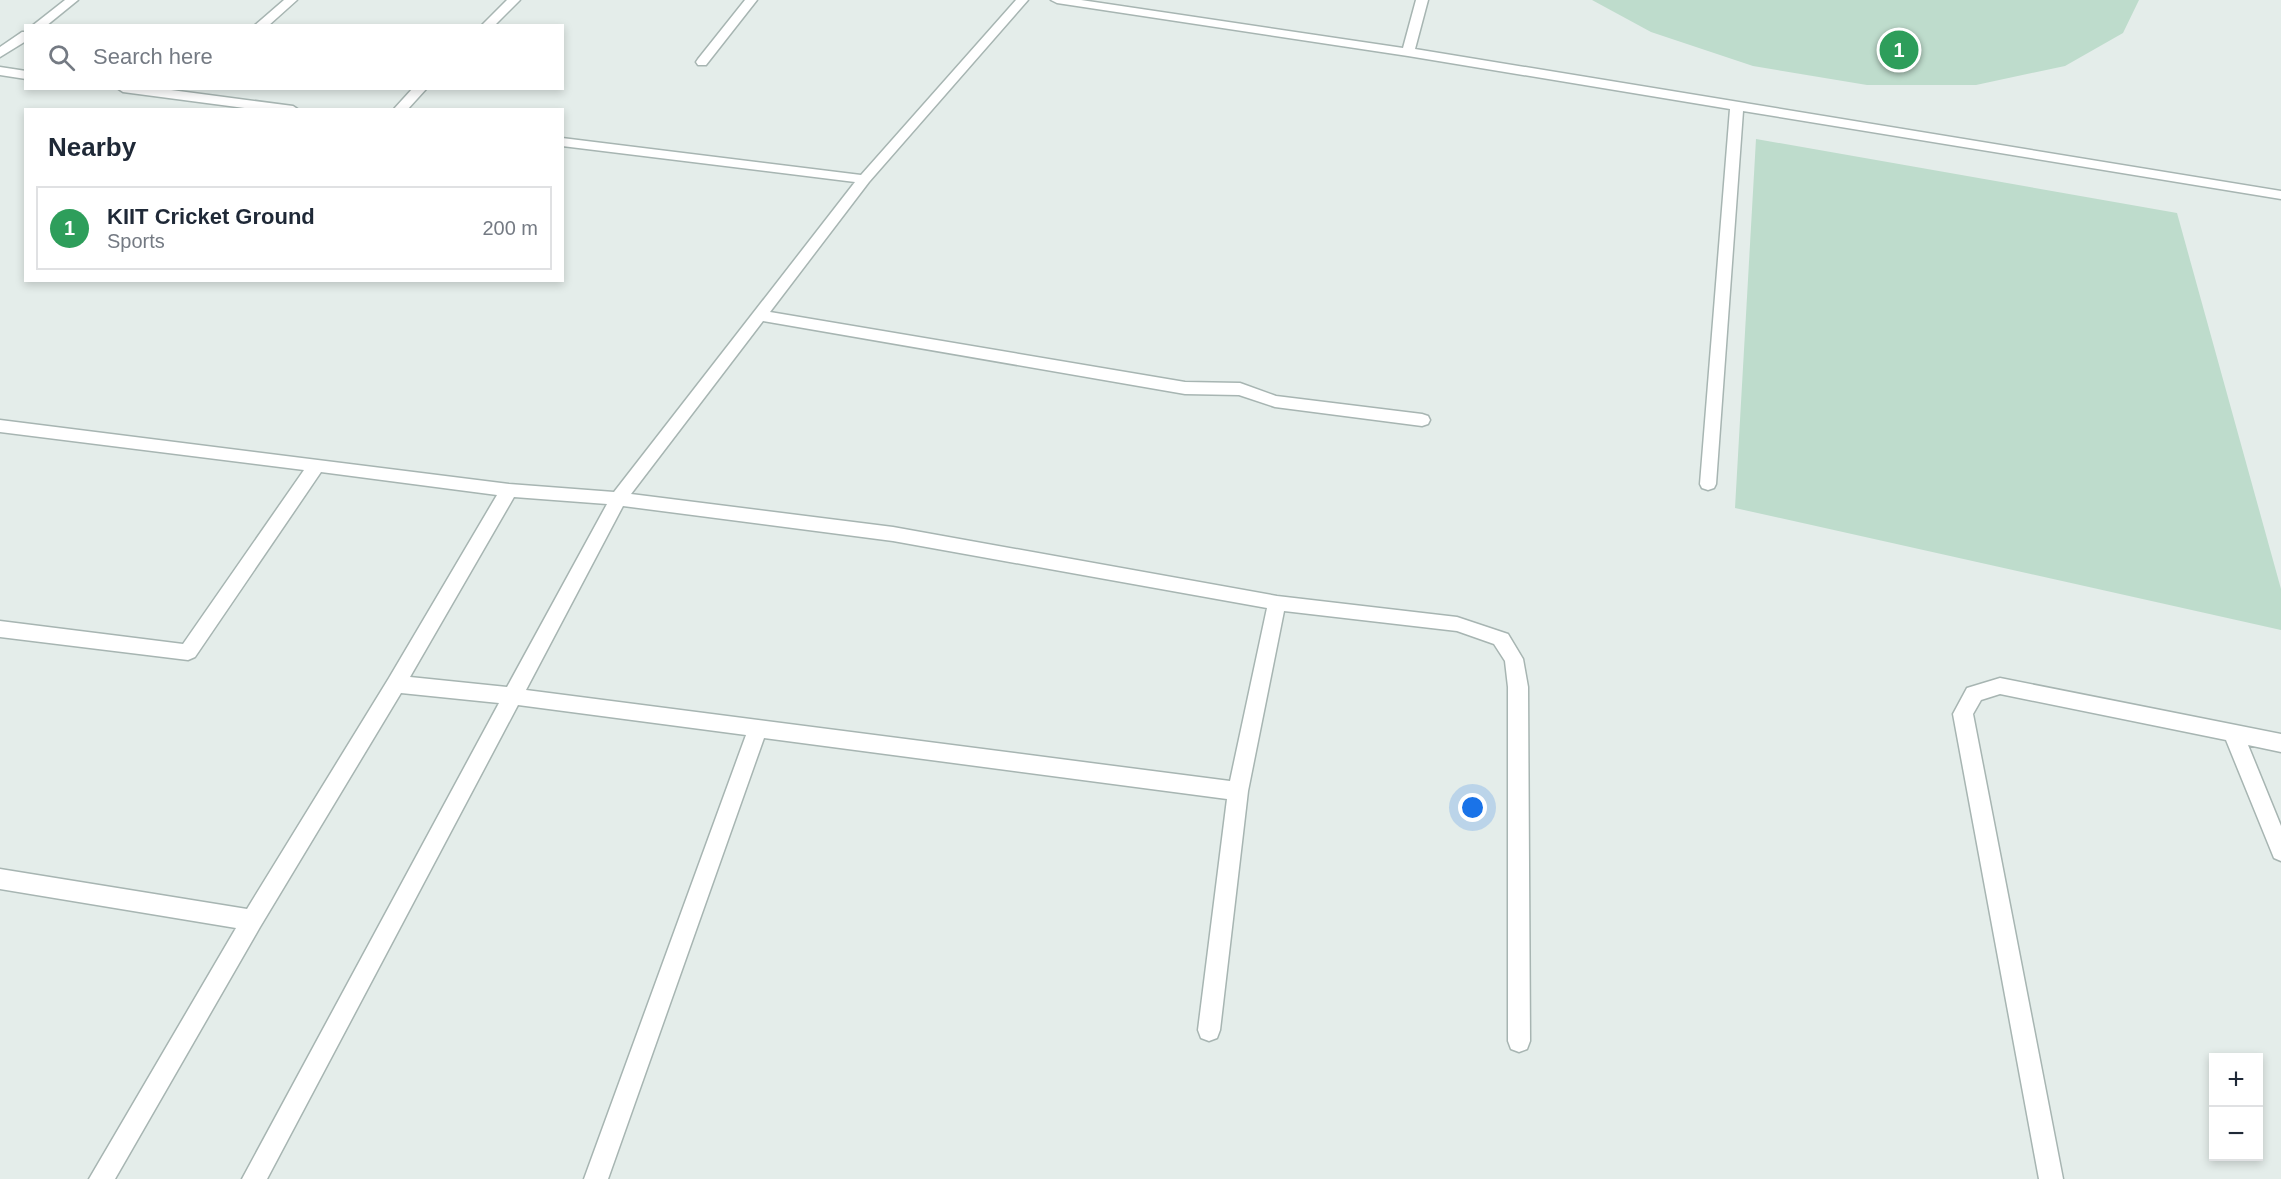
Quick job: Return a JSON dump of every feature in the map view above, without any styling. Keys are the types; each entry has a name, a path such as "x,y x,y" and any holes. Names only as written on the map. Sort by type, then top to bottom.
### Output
{"street":[{"path":"41,24 72,0"},
{"path":"262,24 291,0"},
{"path":"489,24 514,0"},
{"path":"702,62 751,0"},
{"path":"254,1179 618,499 864,179 1022,0"},
{"path":"1057,0 1108,3 2281,195"},
{"path":"1408,52 1422,0"},
{"path":"0,53 24,36"},
{"path":"0,71 24,75"},
{"path":"150,90 280,108"},
{"path":"401,108 419,90"},
{"path":"1708,484 1737,107"},
{"path":"564,142 864,179"},
{"path":"760,315 1185,388 1240,389 1275,401 1422,420"},
{"path":"0,426 509,490 618,499 892,534 1277,603 1458,624 1501,639 1514,659 1518,687 1520,1041"},
{"path":"0,629 188,652 317,465"},
{"path":"101,1179 252,920 396,684 509,490"},
{"path":"1209,1030 1238,791 1277,603"},
{"path":"396,684 511,696 1238,791"},
{"path":"2051,1179 1963,714 1974,694 2000,686 2281,743"},
{"path":"596,1179 758,728"},
{"path":"2234,735 2281,851"},
{"path":"0,879 252,920"}],"green space":[{"path":"1592,0 2139,0 2123,33 2065,66 1976,85 1867,85 1753,66 1651,32"},
{"path":"1756,139 2177,213 2281,589 2281,630 1735,508"}],"place":[{"name":"KIIT Cricket Ground","path":"1899,50"}]}
